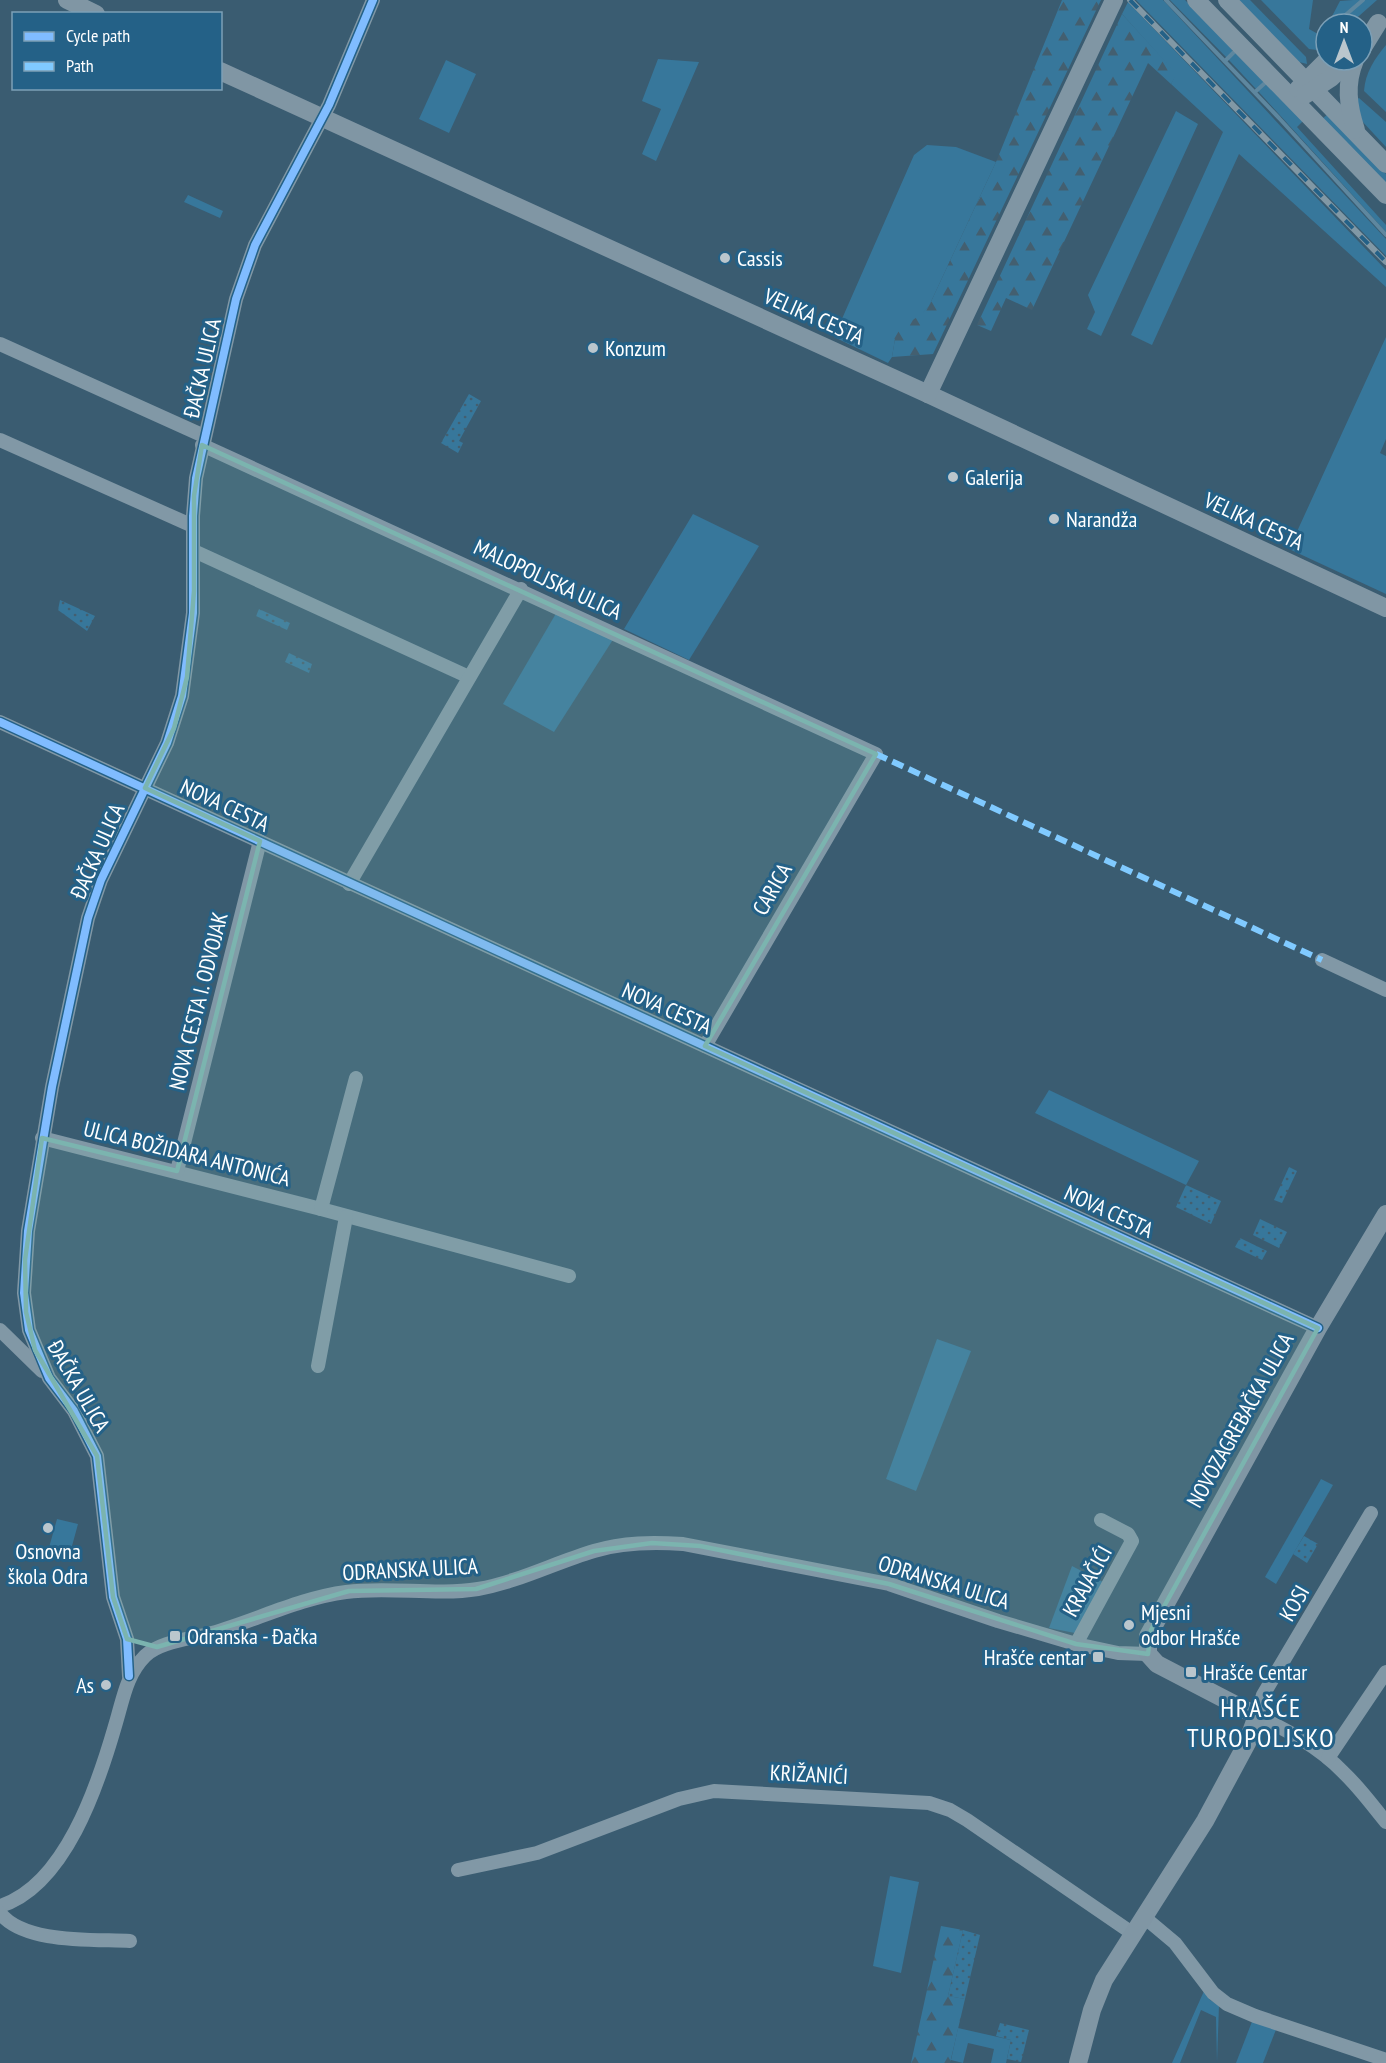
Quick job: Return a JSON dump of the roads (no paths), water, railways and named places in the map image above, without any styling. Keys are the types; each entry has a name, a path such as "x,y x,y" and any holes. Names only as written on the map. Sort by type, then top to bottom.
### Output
{"main road":[{"path":"67,0 92,12"},
{"path":"928,394 1114,0"},
{"path":"1196,0 1386,195"},
{"path":"1227,0 1386,164"},
{"name":"VELIKA CESTA","path":"222,72 928,394 1386,608"},
{"path":"1310,86 1319,72"},
{"path":"1292,98 1332,72"},
{"path":"1351,72 1348,83 1348,98 1357,134"},
{"name":"NOVOZAGREBAČKA ULICA","path":"1148,1654 1147,1640 1151,1630 1318,1328 1386,1214"},
{"path":"1078,2063 1097,1996 1113,1961 1205,1821 1247,1743 1257,1716 1157,1664 1148,1654"}],"street":[{"name":"ĐAČKA ULICA","path":"129,1676 127,1639 113,1597 98,1456 74,1411 49,1378 35,1350 27,1319 25,1260 42,1138 88,918 101,880 174,728 184,687 194,613 194,496 203,440 236,299 248,264 321,118 373,0"},
{"name":"ĐAČKA ULICA","path":"0,344 203,440"},
{"path":"0,440 193,526"},
{"name":"MALOPOLJSKA ULICA","path":"203,440 876,754"},
{"path":"194,551 469,677"},
{"path":"349,884 521,589"},
{"name":"NOVA CESTA","path":"0,722 1318,1328"},
{"name":"CARICA","path":"705,1046 876,754"},
{"name":"NOVA CESTA I. ODVOJAK","path":"177,1171 260,841"},
{"path":"1322,960 1386,990"},
{"path":"321,1209 356,1078"},
{"name":"ULICA BOŽIDARA ANTONIĆA","path":"42,1138 177,1171 569,1276"},
{"path":"318,1366 346,1217"},
{"path":"2,1333 16,1334 22,1330 27,1319"},
{"path":"2,1333 49,1378"},
{"name":"KOSI","path":"1257,1716 1263,1695 1371,1513"},
{"name":"KRAJAČIĆI","path":"1076,1644 1132,1541 1128,1534 1101,1520"},
{"name":"ODRANSKA ULICA","path":"0,1906 23,1896 34,1886 66,1845 81,1820 99,1778 129,1676 145,1656 157,1647 227,1629 327,1595 349,1591 429,1593 476,1589 508,1582 594,1551 652,1543 700,1546 890,1584 1076,1644 1118,1653 1148,1654"},
{"path":"127,1639 142,1646 157,1647"},
{"path":"1328,1758 1386,1672"},
{"path":"1257,1716 1290,1732 1328,1758 1357,1786 1386,1822"},
{"name":"KRIŽANIĆI","path":"458,1870 537,1853 679,1799 714,1791 928,1803 952,1811 1132,1933"},
{"path":"0,1913 9,1922 34,1933 130,1941"},
{"path":"1144,1917 1175,1942 1213,1994 1227,2004 1255,2016 1386,2060"}],"waterway":[{"path":"1166,0 1279,118 1386,235"},
{"path":"1349,12 1363,0"},
{"path":"1225,61 1235,51"},
{"path":"1255,92 1265,83"}],"railway":[{"path":"1130,0 1386,262"}],"place":[{"name":"Cassis","path":"725,258"},
{"name":"Konzum","path":"593,348"},
{"name":"Galerija","path":"953,477"},
{"name":"Narandža","path":"1054,519"},
{"name":"Osnovna škola Odra","path":"48,1528"},
{"name":"Mjesni odbor Hrašće","path":"1129,1625"},
{"name":"Odranska - Đačka","path":"175,1636"},
{"name":"Hrašće centar","path":"1098,1657"},
{"name":"Hrašće Centar","path":"1191,1672"},
{"name":"As","path":"106,1685"}],"district":[{"name":"HRAŠĆE TUROPOLJSKO","path":"1261,1723"}]}
